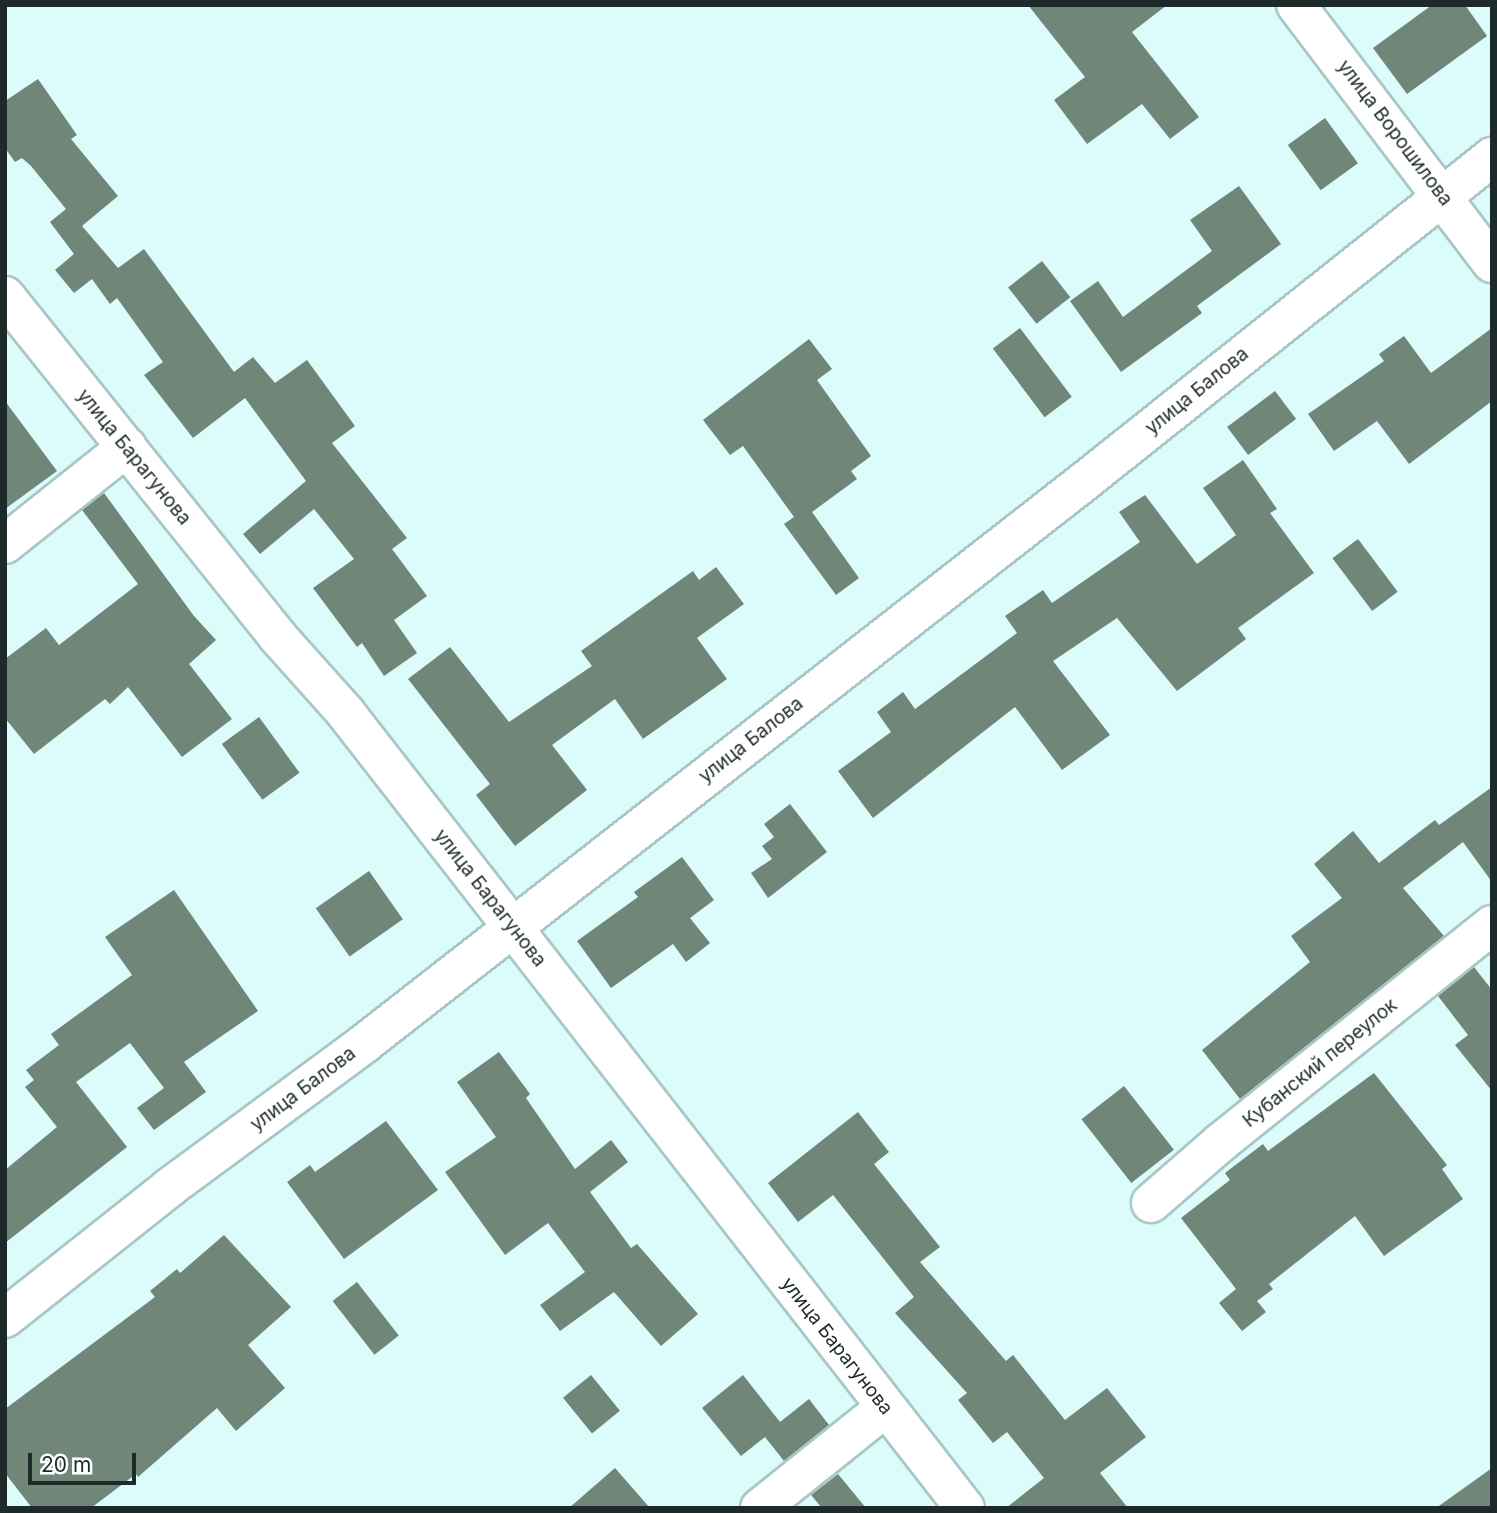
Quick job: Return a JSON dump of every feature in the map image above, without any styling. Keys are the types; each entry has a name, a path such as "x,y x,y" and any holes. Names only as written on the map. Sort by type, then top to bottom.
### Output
{"street":[{"name":"улица Ворошилова","path":"1296,5 1492,262"},
{"name":"улица Балова","path":"5,1318 170,1187 365,1043 1076,488 1492,157"},
{"name":"улица Барагунова","path":"5,296 278,637 345,712 965,1508"},
{"path":"5,544 127,447"},
{"name":"Кубанский переулок","path":"1151,1203 1220,1143 1492,925"},
{"path":"760,1508 885,1408"}],"building":[{"path":"1028,5 1167,5 1132,32 1199,117 1170,139 1142,104 1087,144 1054,100 1085,77"},
{"path":"1432,5 1465,5 1487,36 1407,94 1373,48"},
{"path":"38,79 77,135 71,139 118,196 82,226 118,268 144,249 234,372 253,357 275,383 307,360 355,426 332,443 407,538 392,549 427,596 394,620 417,653 384,676 362,643 357,647 313,588 354,559 314,509 260,554 243,534 306,481 245,398 193,438 144,375 163,362 117,298 110,304 92,279 74,293 55,270 74,254 50,222 66,209 31,166 22,158 15,162 5,148 5,101"},
{"path":"1325,118 1358,163 1321,190 1288,145"},
{"path":"1239,186 1281,244 1197,306 1202,313 1121,372 1070,301 1098,281 1123,317 1212,251 1190,220"},
{"path":"1042,261 1070,297 1036,324 1008,287"},
{"path":"1020,328 1072,397 1045,417 993,348"},
{"path":"1492,328 1492,401 1409,464 1377,421 1334,451 1308,414 1384,361 1379,354 1404,336 1431,373"},
{"path":"809,339 832,369 817,380 871,456 851,471 857,479 812,512 859,578 836,595 784,524 794,517 743,446 730,455 703,420"},
{"path":"1275,391 1296,419 1248,455 1227,427"},
{"path":"5,401 57,471 5,509"},
{"path":"1243,460 1277,509 1270,513 1314,573 1238,628 1246,639 1177,691 1117,618 1053,661 1110,735 1062,770 1015,707 873,818 838,771 891,732 877,712 903,692 915,709 1017,633 1005,616 1043,590 1052,603 1140,542 1119,512 1145,495 1197,564 1236,535 1203,488"},
{"path":"104,493 194,616 216,640 189,664 232,719 182,757 128,687 110,704 105,699 34,754 5,718 5,659 46,628 59,645 138,584 82,510"},
{"path":"1358,539 1398,592 1372,611 1332,558"},
{"path":"716,567 744,604 697,638 727,679 643,739 615,699 552,745 587,790 515,846 476,795 490,784 408,679 450,647 509,722 592,666 581,651 693,571 699,580"},
{"path":"259,717 300,773 262,800 222,744"},
{"path":"1492,787 1492,882 1463,842 1403,888 1444,936 1240,1099 1202,1050 1310,962 1291,936 1342,898 1314,864 1353,831 1379,863 1435,820 1439,825"},
{"path":"790,804 827,852 768,898 751,873 772,859 762,846 774,837 764,824"},
{"path":"682,857 714,900 690,918 710,943 686,962 673,944 611,988 577,941 638,897 634,892"},
{"path":"369,871 403,919 350,957 316,908"},
{"path":"174,890 258,1011 184,1062 206,1092 154,1130 137,1108 164,1088 130,1043 76,1082 127,1147 5,1243 5,1170 57,1127 25,1087 34,1080 26,1070 59,1045 51,1034 132,975 105,937"},
{"path":"1474,967 1492,990 1492,1091 1455,1045 1468,1035 1438,996"},
{"path":"499,1052 530,1094 526,1098 575,1169 611,1140 628,1162 590,1192 631,1248 637,1244 698,1314 661,1346 614,1292 560,1331 540,1305 585,1272 548,1223 505,1255 445,1172 496,1137 457,1082"},
{"path":"1374,1073 1447,1165 1442,1169 1463,1199 1384,1256 1355,1216 1269,1284 1273,1289 1257,1301 1266,1312 1242,1331 1219,1303 1236,1289 1181,1218 1230,1180 1225,1173 1263,1144 1268,1151"},
{"path":"1124,1086 1174,1150 1131,1183 1081,1119"},
{"path":"858,1112 889,1152 874,1164 940,1247 920,1262 1006,1361 1013,1355 1065,1420 1107,1388 1146,1437 1100,1473 1128,1508 1006,1508 1044,1478 1007,1432 993,1443 958,1400 967,1393 895,1313 914,1297 833,1195 798,1222 768,1183"},
{"path":"386,1121 438,1190 344,1259 287,1182 310,1165 315,1172"},
{"path":"224,1235 291,1307 248,1345 285,1388 236,1431 217,1408 138,1477 136,1474 91,1508 32,1508 5,1473 5,1409 155,1297 150,1291 177,1269 180,1273"},
{"path":"357,1282 399,1336 374,1355 333,1301"},
{"path":"591,1375 620,1411 592,1433 563,1398"},
{"path":"743,1375 780,1422 809,1399 829,1425 784,1461 765,1437 741,1456 702,1408"},
{"path":"615,1468 650,1508 569,1508"},
{"path":"1492,1468 1492,1508 1436,1508"},
{"path":"838,1474 866,1508 822,1508 811,1495"}]}
